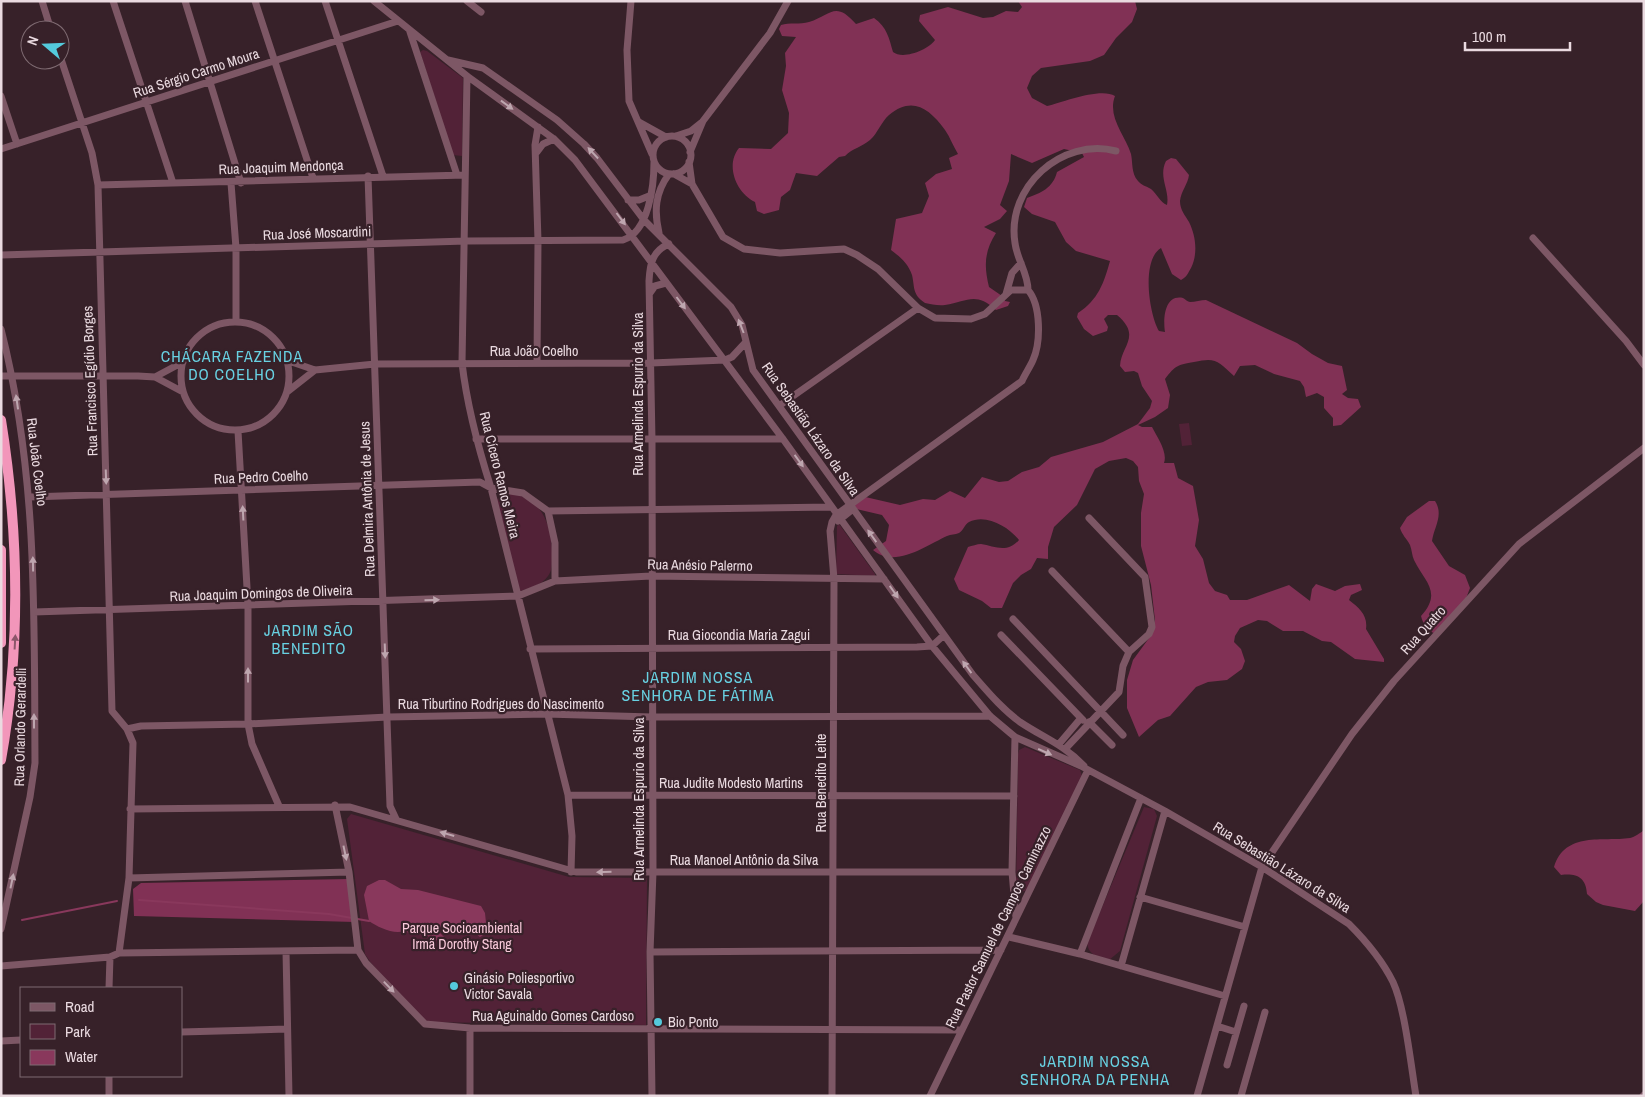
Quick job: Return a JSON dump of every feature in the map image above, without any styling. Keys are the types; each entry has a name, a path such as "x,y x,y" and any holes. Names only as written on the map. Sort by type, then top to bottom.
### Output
{"highway":[{"path":"1,420 13,514 17,581 15,646 1,760"},
{"path":"1,550 1,643"}],"street":[{"path":"42,1 48,20"},
{"path":"113,1 173,183"},
{"path":"185,1 241,183"},
{"path":"255,1 312,178"},
{"path":"325,1 383,176"},
{"name":"Rua Sebastião Lázaro da Silva","path":"374,1 446,60 554,139 586,172 651,264 725,360 932,646 990,716 1015,737 1085,768 1142,798 1262,867 1349,924 1371,947 1393,983 1402,1017 1416,1096"},
{"path":"467,1 481,12"},
{"path":"631,1 627,80 629,101 654,162 644,220 633,236"},
{"path":"789,2 770,33 703,121 690,152 689,162 692,184 723,237 734,244 762,252 844,250 857,255 878,269 918,308 935,318 971,318 985,314 1011,290 1028,290"},
{"name":"Rua Sérgio Carmo Moura","path":"1,149 398,21"},
{"path":"410,31 457,175"},
{"name":"Rua Sebastião Lázaro da Silva","path":"446,60 465,62 483,68 557,120 597,158 644,220 731,306 742,325 752,370 967,668 999,704 1020,722 1066,748 1085,768"},
{"name":"Rua Francisco Egídio Borges","path":"65,70 92,153 98,185 112,711 127,729"},
{"name":"Rua Cícero Ramos Meira","path":"467,76 466,241 462,363 476,439 491,488 546,714 568,795 572,822 571,872"},
{"path":"1,96 17,144"},
{"path":"637,120 649,129 666,137"},
{"path":"652,154 656,143 666,137 676,136 691,130 703,121"},
{"path":"537,363 538,241 537,152 535,145 538,127"},
{"path":"676,136 686,142 690,152"},
{"path":"537,152 544,144 554,139"},
{"path":"838,517 1022,381 1034,359 1037,346 1036,308 1028,290 1028,279 1015,242 1016,216 1025,191 1038,172 1061,157 1092,149 1116,152"},
{"path":"654,162 660,170 692,184"},
{"path":"659,234 656,219 656,202 659,190 671,174 683,170 689,162"},
{"name":"Rua Joaquim Mendonça","path":"98,185 241,183 368,176 465,176"},
{"name":"Rua Delmira Antônia de Jesus","path":"368,176 390,806 396,819"},
{"path":"232,183 236,248 236,322"},
{"path":"628,200 639,200 649,196"},
{"name":"Rua José Moscardini","path":"1,255 466,241 623,240 633,236"},
{"path":"1533,238 1626,341 1644,365"},
{"path":"651,264 657,251 669,244"},
{"path":"1006,294 1012,273 1021,263"},
{"name":"Rua Armelinda Espurio da Silva","path":"651,264 653,872 650,1029 652,1096"},
{"path":"650,292 655,286 666,283"},
{"path":"779,406 918,308"},
{"path":"247,323 262,329 281,348 286,360 289,376 286,392 279,407 268,419 254,427 238,431 210,424 198,416 189,405 183,392 181,377 183,362 189,349 209,329 222,324 247,323"},
{"name":"Rua João Coelho","path":"1,329 13,376 30,497 34,612"},
{"path":"725,360 732,357 746,342"},
{"name":"Rua João Coelho","path":"286,360 315,370 375,364 651,363 725,360"},
{"path":"154,377 183,362"},
{"path":"286,392 315,370"},
{"path":"2,376 102,376 122,374 154,377 183,392"},
{"path":"238,431 248,605 248,724 252,744 279,806"},
{"path":"476,439 783,439"},
{"name":"Rua Quatro","path":"1197,1096 1262,867 1352,734 1388,689 1512,551 1644,448"},
{"name":"Rua Pedro Coelho","path":"30,497 480,482 491,488 523,493 548,511"},
{"path":"555,581 555,543 548,511 651,508 831,507"},
{"name":"Rua Benedito Leite","path":"832,1096 834,579 830,532 832,522 838,517"},
{"path":"1066,748 1118,692 1123,666 1129,652 1149,634 1152,627 1145,577 1089,518"},
{"path":"1052,571 1129,652"},
{"name":"Rua Anésio Palermo","path":"518,596 555,581 651,576 884,579"},
{"name":"Rua Joaquim Domingos de Oliveira","path":"34,612 383,602 518,596"},
{"name":"Rua Orlando Gerardelli","path":"1,929 30,797 35,763 34,612"},
{"path":"1013,619 1123,735"},
{"path":"932,646 944,635"},
{"path":"1001,635 1081,718 1112,746"},
{"name":"Rua Giocondia Maria Zagui","path":"530,649 932,646"},
{"name":"Rua Tiburtino Rodrigues do Nascimento","path":"127,729 141,726 248,724 388,717 546,714 652,717 833,718 990,716"},
{"path":"1059,744 1081,718"},
{"path":"119,953 129,878 133,743 127,729"},
{"path":"1015,737 1012,872 1016,919"},
{"name":"Rua Pastor Samuel de Campos Caminazzo","path":"930,1096 1009,937 1085,768"},
{"name":"Rua Judite Modesto Martins","path":"568,795 1014,796"},
{"path":"1080,954 1142,798"},
{"path":"1,966 110,957 119,953 358,950 348,872 335,805"},
{"name":"Rua Manoel Antônio da Silva","path":"130,809 335,805 363,809 571,872 1012,872"},
{"path":"1122,966 1165,811"},
{"path":"129,878 348,872"},
{"path":"1140,897 1245,926"},
{"path":"1009,937 1080,954 1225,996"},
{"name":"Rua Aguinaldo Gomes Cardoso","path":"358,950 366,963 425,1024 447,1028 962,1030"},
{"path":"650,952 1001,950"},
{"path":"286,951 289,1096"},
{"path":"109,987 110,957"},
{"path":"1227,1065 1244,1006"},
{"path":"1241,1096 1265,1012"},
{"path":"1217,1026 1236,1032"},
{"path":"470,1028 470,1096"},
{"path":"182,1032 287,1029"},
{"path":"1,1041 20,1040"},
{"path":"109,1077 109,1096"}],"green space":[{"path":"423,50 463,78 462,156 453,155 420,52"},
{"path":"1189,423 1192,445 1182,446 1179,424"},
{"path":"513,494 524,497 539,509 548,527 552,548 552,567 548,576 539,584 521,591 518,590 496,501 500,496"},
{"path":"839,524 875,576 836,574 837,526"},
{"path":"1025,747 1080,770 1082,776 1027,890 1022,892 1016,889 1018,754 1019,750"},
{"path":"1144,807 1154,809 1157,816 1120,951 1109,960 1092,953 1087,943"},
{"name":"Parque Socioambiental Irmã Dorothy Stang","path":"351,814 569,877 647,878 646,1025 424,1022 365,954 347,819"}],"shaded area":[{"path":"1018,1 1135,1 1137,9 1132,22 1116,38 1104,55 1090,61 1041,68 1032,76 1027,88 1032,98 1047,106 1092,94 1101,93 1115,96 1113,111 1115,119 1131,154 1133,171 1136,178 1141,184 1151,189 1167,205 1163,173 1166,161 1171,158 1176,159 1189,175 1180,204 1193,233 1195,257 1185,278 1181,280 1172,274 1161,248 1155,254 1149,275 1149,288 1152,313 1159,331 1165,332 1166,309 1172,300 1183,298 1190,302 1206,300 1297,343 1328,363 1342,366 1347,390 1342,394 1348,398 1358,399 1361,407 1341,425 1333,426 1333,418 1324,408 1324,397 1317,393 1306,397 1304,387 1300,381 1274,374 1255,365 1240,366 1234,376 1216,362 1207,360 1180,365 1169,374 1165,379 1170,395 1168,408 1138,425 1152,427 1165,454 1164,463 1174,463 1178,478 1193,486 1199,520 1195,546 1203,559 1209,583 1215,591 1227,595 1230,600 1247,600 1289,585 1310,601 1312,589 1316,584 1335,591 1345,586 1360,584 1362,590 1351,595 1349,600 1364,616 1366,629 1384,662 1355,659 1331,642 1322,641 1303,631 1283,631 1267,621 1258,620 1240,628 1235,636 1234,642 1241,649 1245,661 1242,669 1227,680 1208,682 1196,687 1170,716 1158,720 1139,737 1127,708 1127,680 1133,660 1152,634 1155,620 1151,585 1141,546 1141,513 1144,494 1139,481 1138,467 1133,461 1126,458 1109,461 1095,469 1077,505 1054,527 1048,547 1048,559 1037,558 1031,569 1013,583 1002,608 991,608 982,601 959,590 954,579 968,547 981,544 1005,548 1010,547 1019,540 1009,530 997,523 983,519 976,520 968,523 959,533 948,535 911,554 891,557 873,550 886,541 889,525 882,515 852,508 861,496 900,505 923,499 935,500 950,491 965,498 982,477 999,482 1008,481 1022,472 1039,467 1051,457 1103,442 1138,424 1150,408 1152,401 1142,386 1138,373 1134,371 1125,372 1120,366 1129,335 1124,322 1117,315 1108,315 1104,319 1108,327 1107,331 1093,336 1084,329 1077,317 1078,313 1095,297 1105,277 1110,261 1076,251 1066,242 1055,222 1032,214 1024,207 1027,198 1042,192 1049,186 1057,172 1084,157 1082,153 1064,149 1032,163 1011,154 1009,181 1000,205 1007,211 1000,219 984,227 996,233 989,247 986,259 989,287 1002,296 1005,301 1010,302 1008,306 996,310 989,304 976,299 942,305 925,303 916,294 912,275 908,267 891,250 896,219 922,213 929,196 925,183 936,174 952,169 949,158 958,154 939,122 920,107 905,106 897,109 886,118 870,140 845,156 839,157 817,176 796,173 790,190 781,197 779,210 764,214 757,211 755,202 748,198 738,185 733,170 733,162 739,148 771,149 788,133 789,113 782,90 786,66 785,53 796,37 782,36 779,29 781,25 806,23 833,11 843,13 856,24 874,18 885,29 893,52 903,55 915,53 932,44 935,40 919,21 920,15 948,7 983,18 993,17 1006,11 1018,12 1022,7"},
{"path":"1429,501 1435,501 1439,511 1432,541 1449,566 1465,575 1470,588 1465,601 1440,635 1430,630 1422,619 1421,616 1431,600 1430,587 1414,560 1410,545 1400,528 1407,517"},
{"path":"1644,830 1644,901 1635,911 1596,902 1587,894 1585,884 1579,877 1561,875 1554,867 1559,856 1576,843 1586,840 1630,838"},
{"path":"349,879 355,922 134,916 133,889 141,883"}],"water":[{"path":"379,880 385,880 401,889 418,890 481,906 485,913 487,933 480,937 471,930 440,927 438,931 444,937 441,941 425,935 412,934 405,931 396,932 381,928 369,921 364,895 367,886"}],"waterway":[{"path":"139,900 329,914 369,921"},
{"path":"22,920 117,901"}],"place":[{"name":"Ginásio Poliesportivo Victor Savala","path":"454,986"},
{"name":"Bio Ponto","path":"658,1022"}],"district":[{"name":"CHÁCARA FAZENDA DO COELHO","path":"232,365"},
{"name":"JARDIM SÃO BENEDITO","path":"309,639"},
{"name":"JARDIM NOSSA SENHORA DE FÁTIMA","path":"698,686"},
{"name":"JARDIM NOSSA SENHORA DA PENHA","path":"1095,1070"}]}
